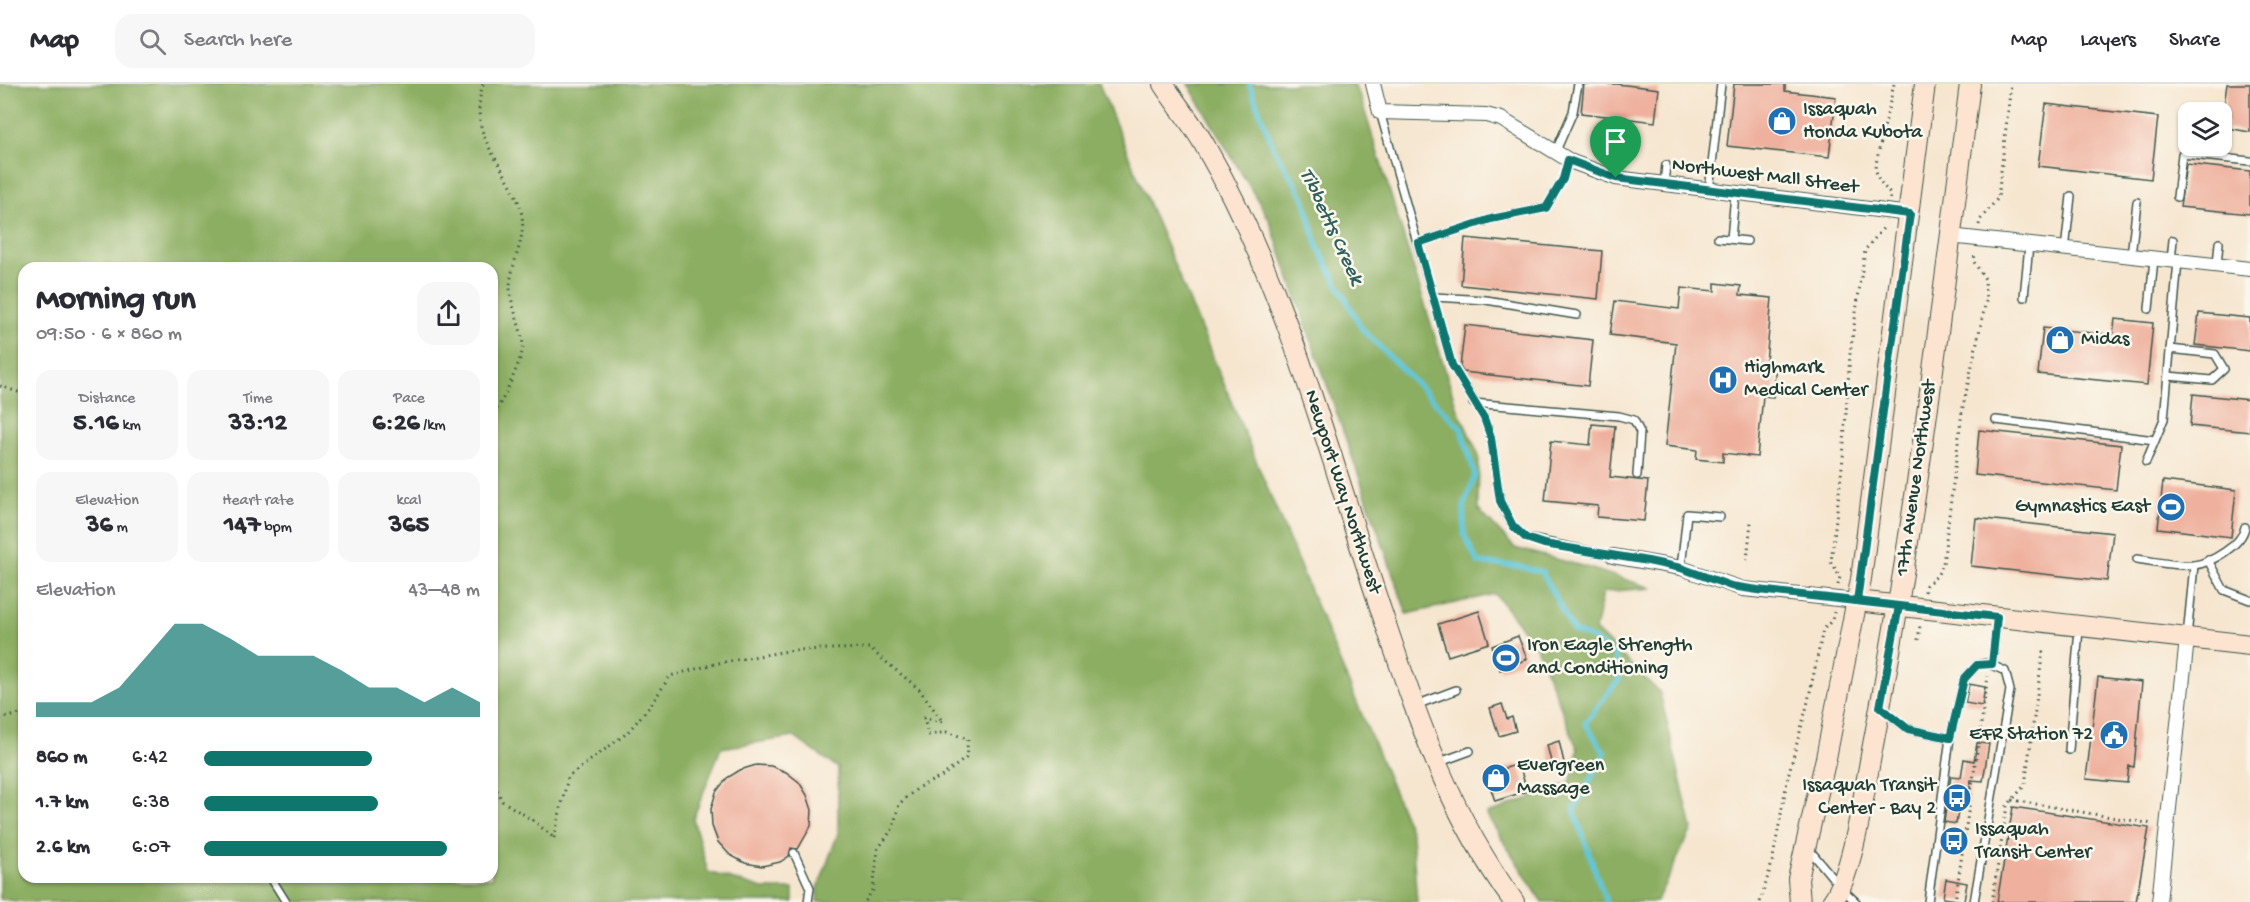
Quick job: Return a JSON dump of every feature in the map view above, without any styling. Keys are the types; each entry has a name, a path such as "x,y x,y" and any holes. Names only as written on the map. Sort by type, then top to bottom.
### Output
{"main road":[{"name":"Newport Way Northwest","path":"1163,84 1203,142 1254,245 1306,379 1435,763 1467,831 1514,902"},
{"path":"1800,902 1798,879 1857,601 1910,214 1925,84"},
{"name":"17th Avenue Northwest","path":"1843,898 1899,606 1970,84"},
{"path":"1857,601 2250,645"}],"street":[{"path":"1373,84 1380,112"},
{"name":"Northwest Mall Street","path":"1380,112 1486,115 1515,127 1568,160 1616,178 1910,214"},
{"path":"1950,236 2250,269"},
{"path":"1613,556 1681,568 1743,589 1857,601"},
{"path":"2159,902 2187,639"}],"lane":[{"path":"1555,153 1573,112 1578,84"},
{"path":"1709,191 1721,84"},
{"path":"1380,112 1452,365 1484,418 1491,438 1500,501 1513,526 1526,538 1535,541 1613,556"},
{"path":"2178,198 2182,154 2250,161"},
{"path":"1418,243 1491,219 1546,208 1563,179 1568,160"},
{"path":"1616,178 1617,162"},
{"path":"1664,184 1666,165"},
{"path":"1731,239 1735,194"},
{"path":"2065,250 2071,196"},
{"path":"2131,256 2137,202"},
{"path":"1718,238 1747,241"},
{"path":"2146,462 2164,419 2175,261 2173,240"},
{"path":"2217,265 2219,243"},
{"path":"2024,297 2029,246"},
{"path":"2149,309 2154,259"},
{"path":"1434,297 1486,300 1576,315"},
{"path":"2168,376 2212,380 2224,369 2215,354 2170,349"},
{"path":"1473,403 1619,416 1634,420 1640,432 1637,475"},
{"path":"1996,420 2155,440"},
{"path":"1681,568 1687,514 1720,517"},
{"path":"2137,559 2194,565 2232,547 2244,534 2246,527"},
{"path":"2208,560 2224,590 2250,600"},
{"path":"2187,639 2194,565"},
{"path":"1992,664 1997,617"},
{"path":"2069,750 2079,627"},
{"path":"1928,902 1950,738 1964,679 1977,665 1992,664 2005,671 2010,680 2010,690 1974,902"},
{"path":"1414,706 1456,690"},
{"path":"1880,707 1908,729 1950,738"},
{"path":"1435,763 1470,750"},
{"path":"1806,845 1843,898"},
{"path":"795,854 810,888 808,902"},
{"path":"275,883 286,902"}],"path":[{"path":"483,84 477,102 486,146 511,187 522,213 520,246 510,287 523,348 498,404"},
{"path":"1890,194 1879,180 1875,168 1894,84"},
{"path":"1980,220 1998,198 2011,84"},
{"path":"1840,577 1831,562 1844,458 1850,354 1865,250 1885,230"},
{"path":"1926,585 1936,576 1943,564 1962,411 1986,301 1985,279 1974,262"},
{"path":"0,386 18,392"},
{"path":"1747,560 1751,522"},
{"path":"1760,902 1772,863 1788,777 1808,706 1823,630 1832,620"},
{"path":"498,792 502,801 534,821 554,838 568,777 627,733 651,705 670,676 718,663 794,650 869,648 919,689 943,722 924,718 928,735 947,732 968,740 966,758 941,777 919,787 899,804 893,828 878,849 873,890 865,902"},
{"path":"1992,902 2005,805 2025,785 2043,650"},
{"path":"1955,902 1988,674"},
{"path":"0,719 18,714"},
{"path":"1970,800 1981,801"},
{"path":"2012,800 2167,826"}],"green space":[{"path":"0,84 1099,84 1412,835 1417,902 817,902 818,888 838,833 838,768 794,737 721,748 693,819 708,872 763,889 793,889 793,902 24,902 0,899"},
{"path":"1188,84 1353,84 1360,96 1456,405 1479,456 1478,509 1515,548 1652,588 1603,592 1595,630 1660,693 1692,829 1656,902 1542,902 1486,814 1570,783 1578,750 1536,646 1495,594 1407,614 1269,219"}],"building":[{"path":"1584,84 1617,84 1659,89 1655,122 1581,113"},
{"name":"Issaquah Honda Kubota","path":"1734,84 1785,84 1785,91 1836,97 1829,157 1727,146"},
{"path":"2227,84 2250,84 2250,132 2232,129 2232,102 2225,102"},
{"path":"2046,104 2158,117 2151,179 2038,166"},
{"path":"2186,164 2250,171 2250,214 2180,207"},
{"path":"1465,238 1602,251 1598,299 1461,285"},
{"name":"Highmark Medical Center","path":"1715,283 1741,286 1740,295 1772,298 1766,362 1776,363 1773,397 1763,396 1757,457 1723,453 1723,462 1696,459 1697,450 1665,446 1676,343 1610,335 1615,301 1679,309 1681,288 1715,291"},
{"path":"2199,313 2250,318 2250,351 2195,345"},
{"path":"2115,319 2153,323 2147,385 2038,374 2043,328 2113,335"},
{"path":"1465,325 1593,340 1588,386 1463,372 1460,367"},
{"path":"2193,394 2250,400 2250,432 2190,426"},
{"path":"1592,424 1615,426 1610,477 1648,481 1644,521 1597,517 1598,506 1545,501 1551,441 1590,445"},
{"path":"1979,430 2121,445 2116,490 1975,475"},
{"path":"2163,481 2236,490 2231,537 2158,528"},
{"path":"1976,518 2113,533 2107,581 1971,566"},
{"path":"1479,611 1489,643 1448,656 1438,624"},
{"path":"1518,636 1527,659 1500,670 1492,646"},
{"name":"EFR Station 72","path":"2098,677 2142,682 2134,767 2129,766 2127,783 2086,779"},
{"path":"1969,684 1985,687 1982,706 1965,703"},
{"path":"1502,704 1507,719 1512,717 1516,731 1499,736 1490,708"},
{"path":"1559,741 1565,767 1553,770 1547,745"},
{"path":"1977,743 1989,744 1983,781 1971,780 1967,807 1959,806 1956,824 1944,822 1951,776 1961,777 1964,759 1974,761"},
{"path":"1519,764 1527,791 1495,801 1486,774"},
{"path":"756,765 771,766 786,772 799,782 812,810 811,826 798,849 791,848 789,856 780,862 762,866 745,863 730,855 718,842 712,826 711,809 716,792 727,778 740,770"},
{"path":"2013,807 2149,828 2136,902 1997,902"},
{"path":"1946,879 1967,883 1964,901 1943,898"}],"waterway":[{"name":"Tibbetts Creek","path":"1249,84 1274,149 1304,198 1318,248 1362,329 1461,428 1475,475 1464,506 1464,534 1478,563 1517,566 1542,572 1573,631 1595,640 1615,655 1620,678 1585,723 1605,753 1574,810 1606,902"}],"place":[{"name":"Issaquah Honda Kubota","path":"1782,121"},
{"name":"Midas","path":"2060,340"},
{"name":"Highmark Medical Center","path":"1723,380"},
{"name":"Gymnastics East","path":"2171,507"},
{"name":"Iron Eagle Strength and Conditioning","path":"1506,658"},
{"name":"EFR Station 72","path":"2114,735"},
{"name":"Evergreen Massage","path":"1496,778"},
{"name":"Issaquah Transit Center - Bay 2","path":"1957,798"},
{"name":"Issaquah Transit Center","path":"1954,841"}],"route":[{"path":"1616,178 1568,160 1563,179 1546,208 1491,219 1418,243 1452,365 1458,379 1484,418 1491,438 1500,501 1513,526 1526,538 1544,544 1681,568 1743,589 1758,590 1899,606 1997,617 1992,664 1977,665 1964,679 1950,738 1920,733 1901,726 1880,707 1899,606 1857,601 1910,214 1616,178"}]}
